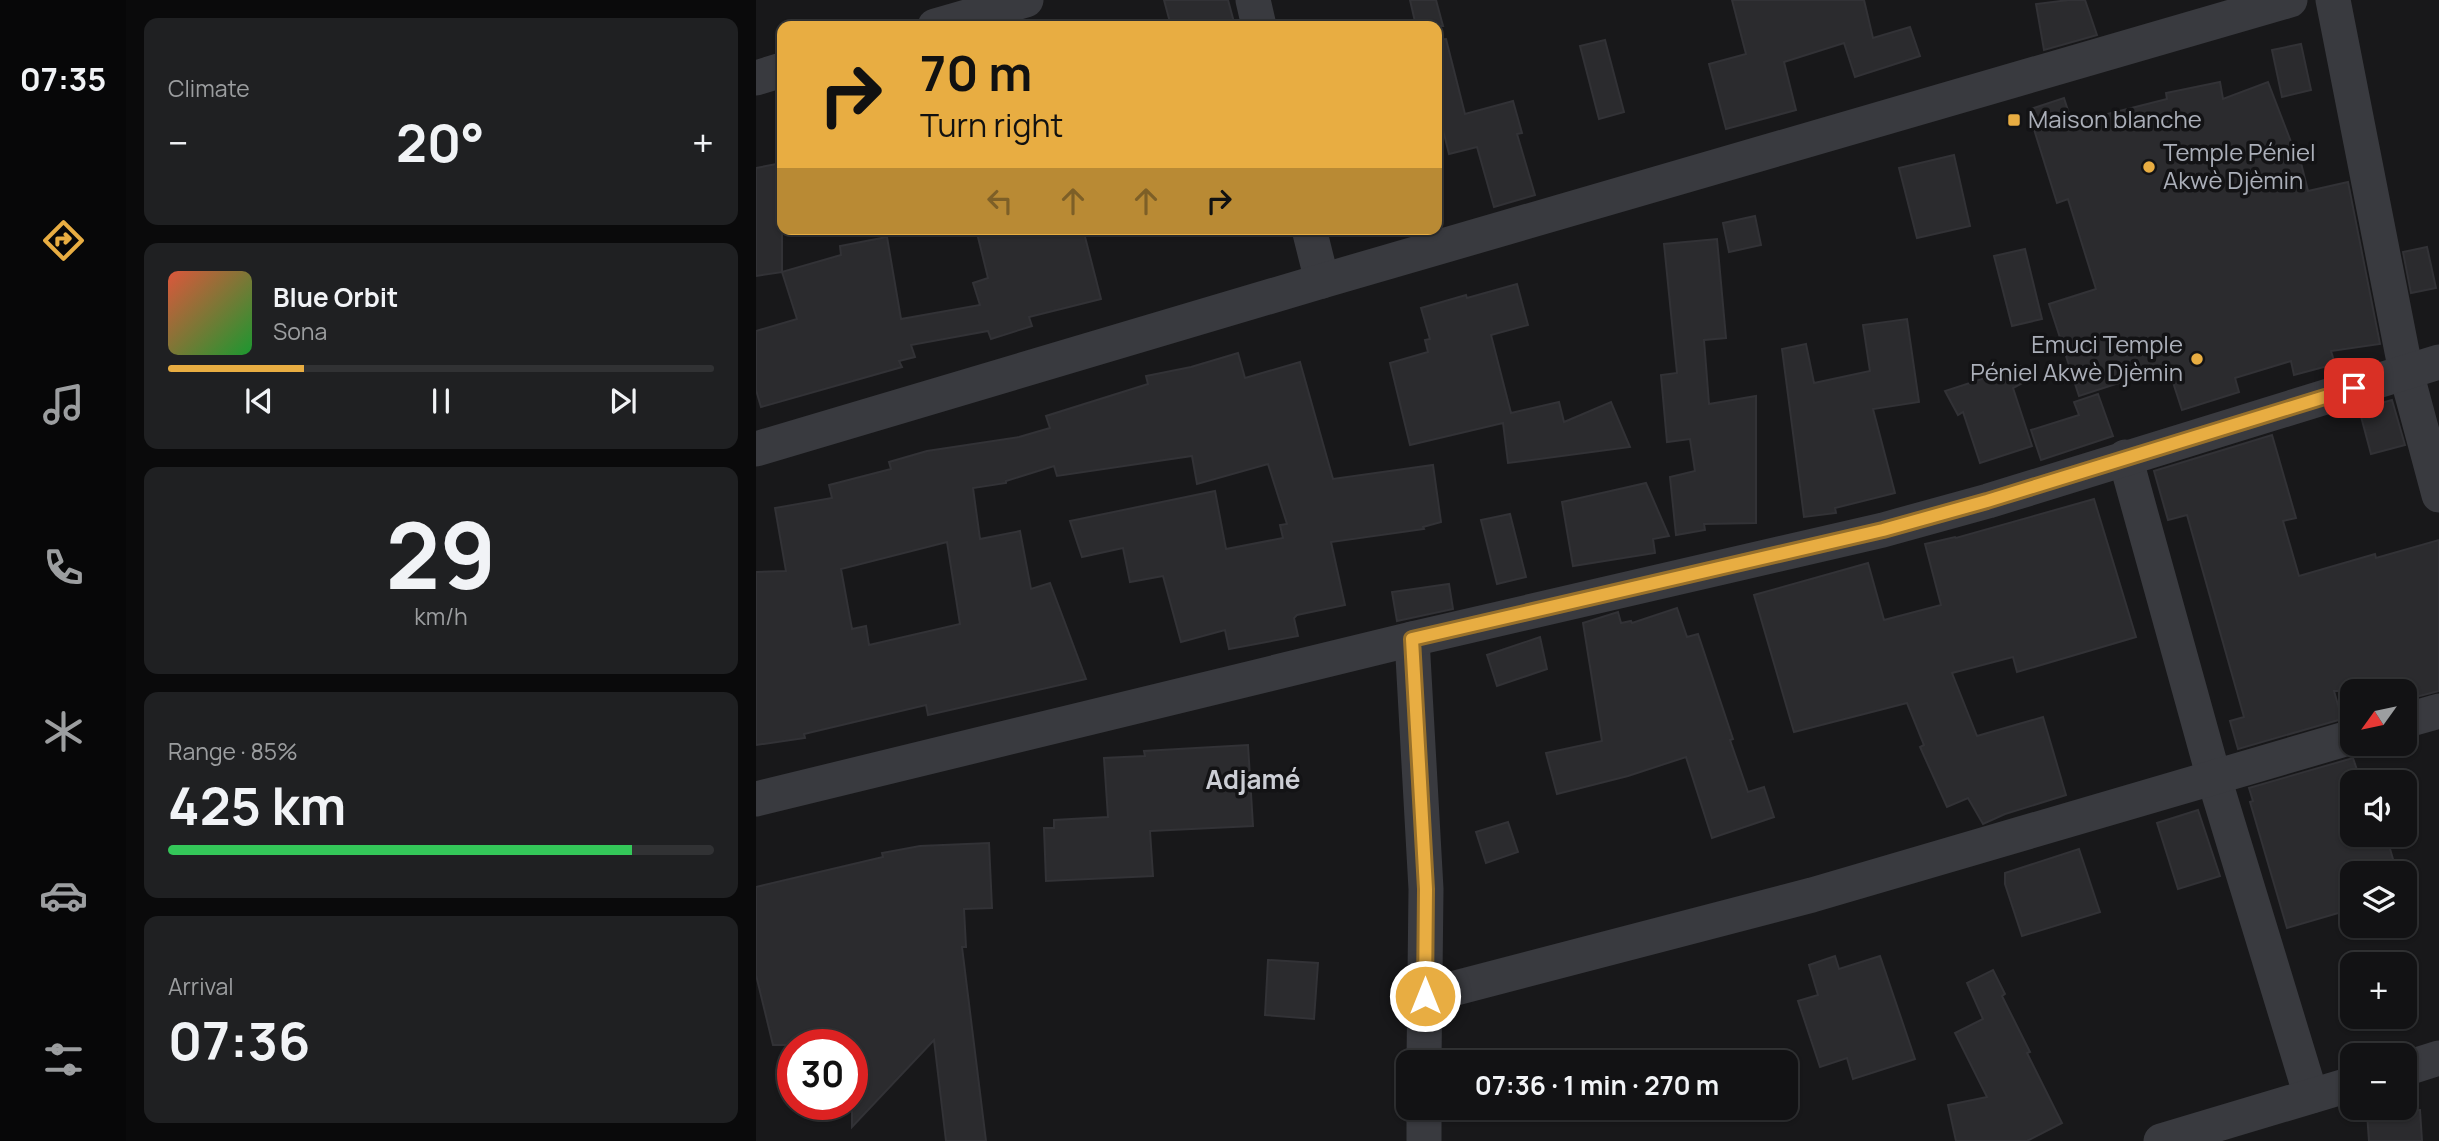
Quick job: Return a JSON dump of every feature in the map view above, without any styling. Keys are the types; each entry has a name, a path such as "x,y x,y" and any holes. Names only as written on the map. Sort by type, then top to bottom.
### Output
{"street":[{"path":"952,21 1026,0"},
{"path":"1253,0 1258,21"},
{"path":"756,449 1322,281 2290,0"},
{"path":"2333,0 2423,367 2439,495"},
{"path":"756,78 777,72"},
{"path":"1310,235 1322,281"},
{"path":"756,799 1412,639 1883,530 1987,501 2423,367"},
{"path":"2125,457 2214,778 2311,1096"},
{"path":"1412,639 1426,889 1424,1050"},
{"path":"2417,717 2439,710"},
{"path":"1425,996 1812,895 2340,741"},
{"path":"2417,1065 2439,1058"},
{"path":"2161,1141 2340,1088"},
{"path":"1424,1120 1424,1141"}],"building":[{"path":"1164,0 1228,0 1234,21 1170,21"},
{"path":"1410,0 1436,0 1442,21 1415,21"},
{"path":"1732,0 1864,0 1873,38 1910,27 1920,56 1855,77 1844,43 1784,62 1796,110 1726,129 1709,64 1746,54"},
{"path":"2085,0 2097,35 2044,50 2036,4"},
{"path":"1442,39 1446,39 1465,114 1513,101 1522,133 1517,134 1535,195 1494,207 1477,147 1449,154 1442,126"},
{"path":"1605,40 1624,112 1599,119 1580,46"},
{"path":"2301,44 2311,90 2282,97 2272,50"},
{"path":"2220,82 2223,99 2268,82 2298,160 2300,159 2308,191 2348,182 2380,344 2331,351 2335,364 2294,375 2291,361 2235,378 2239,392 2182,410 2168,367 2079,396 2049,304 2096,289 2068,199 2057,203 2028,110 2064,98 2072,123 2167,99 2166,93"},
{"path":"1954,155 1970,226 1917,238 1899,168"},
{"path":"777,164 777,235 782,235 782,272 756,276 756,168"},
{"path":"1755,216 1761,245 1729,252 1723,223"},
{"path":"977,235 1085,235 1101,299 1029,317 1032,326 991,339 988,331 911,345 915,357 899,361 902,367 761,407 756,390 756,331 797,319 782,272 841,255 840,246 887,237 901,319 980,305 973,283 988,278"},
{"path":"1717,239 1726,338 1704,340 1709,404 1756,396 1756,523 1704,524 1705,530 1676,535 1670,477 1695,471 1690,439 1667,442 1661,375 1677,373 1664,244"},
{"path":"2427,247 2436,288 2411,293 2403,252"},
{"path":"2025,249 2042,319 2012,326 1994,256"},
{"path":"1517,284 1528,325 1491,335 1511,413 1559,402 1564,422 1611,402 1630,447 1508,463 1503,423 1410,445 1390,363 1428,352 1425,340 1430,339 1421,308"},
{"path":"1907,319 1919,402 1873,409 1895,493 1835,508 1836,513 1804,517 1782,349 1806,344 1814,383 1870,371 1863,325"},
{"path":"1238,353 1245,378 1300,362 1333,479 1433,465 1441,522 1423,527 1424,529 1331,542 1345,605 1297,615 1294,618 1298,636 1229,649 1225,630 1181,642 1163,576 1130,582 1123,548 1082,557 1070,521 1215,491 1226,549 1283,538 1280,525 1287,524 1268,464 1197,484 1192,456 1057,476 1054,466 1006,483 973,488 980,539 1020,531 1031,589 1050,583 1086,679 928,715 926,705 804,734 805,738 756,745 756,572 786,571 775,508 832,498 829,485 891,469 889,462 927,451 1019,437 1050,428 1046,416 1148,384 1146,376 1191,367","holes":["947,542 960,624 869,645 866,626 852,629 841,569"]},
{"path":"2022,366 2028,380 2013,388 2032,446 1980,463 1963,412 1958,415 1945,391"},
{"path":"2098,394 2113,436 2041,460 2031,430 2079,415 2074,402"},
{"path":"2392,400 2405,445 2371,454 2359,409"},
{"path":"2272,435 2296,518 2283,521 2299,576 2375,554 2376,558 2439,540 2439,691 2417,697 2417,679 2340,679 2340,691 2334,691 2340,720 2238,749 2230,721 2244,717 2187,515 2168,520 2154,471"},
{"path":"1646,483 1669,536 1653,539 1655,553 1573,566 1562,502"},
{"path":"2094,499 2136,637 2017,672 2013,657 1952,673 1977,736 2043,717 2066,795 2005,814 1983,824 1968,798 1947,807 1920,747 1924,745 1907,703 1794,732 1754,595 1868,563 1884,620 1941,605 1925,544 1956,538"},
{"path":"1510,514 1526,577 1497,584 1481,520"},
{"path":"1449,584 1453,609 1397,621 1392,592"},
{"path":"1677,608 1687,637 1698,634 1748,792 1764,787 1774,817 1712,838 1686,757 1628,776 1557,794 1546,753 1602,741 1583,623 1618,612 1621,623 1632,623"},
{"path":"1540,637 1547,669 1497,686 1487,655"},
{"path":"1248,745 1253,826 1150,831 1153,876 1046,881 1044,828 1054,828 1054,820 1108,817 1104,758 1145,756 1144,751"},
{"path":"2353,758 2357,770 2340,770 2340,847 2389,847 2394,861 2340,861 2340,913 2287,928 2250,802 2253,801 2249,788"},
{"path":"2198,810 2220,876 2178,889 2157,823"},
{"path":"1508,822 1518,852 1486,863 1476,832"},
{"path":"989,843 992,908 964,909 966,947 962,947 986,1141 946,1141 934,1040 868,1110 868,1029 777,1029 777,1045 773,1045 756,975 756,887 883,857 882,853 920,846"},
{"path":"2079,849 2100,912 2022,936 2005,884 2005,873"},
{"path":"1835,956 1839,969 1880,956 1915,1059 1853,1079 1847,1058 1820,1067 1798,1001 1818,995 1809,965"},
{"path":"1268,960 1318,963 1314,1019 1265,1015"},
{"path":"1993,970 2005,994 2002,996 2030,1052 2027,1053 2062,1123 2027,1141 1956,1141 1948,1105 1987,1097 1955,1033 1983,1019 1967,983"},
{"path":"2417,1110 2420,1110 2422,1141 2369,1141 2368,1120 2417,1120"}],"place":[{"name":"Maison blanche","path":"2014,120"},
{"name":"Temple Péniel Akwè Djèmin","path":"2149,167"},
{"name":"Emuci Temple Péniel Akwè Djèmin","path":"2197,359"}],"district":[{"name":"Adjamé","path":"1253,780"}],"route":[{"path":"1425,996 1426,889 1412,639 1883,530 1987,501 2354,388"}]}
